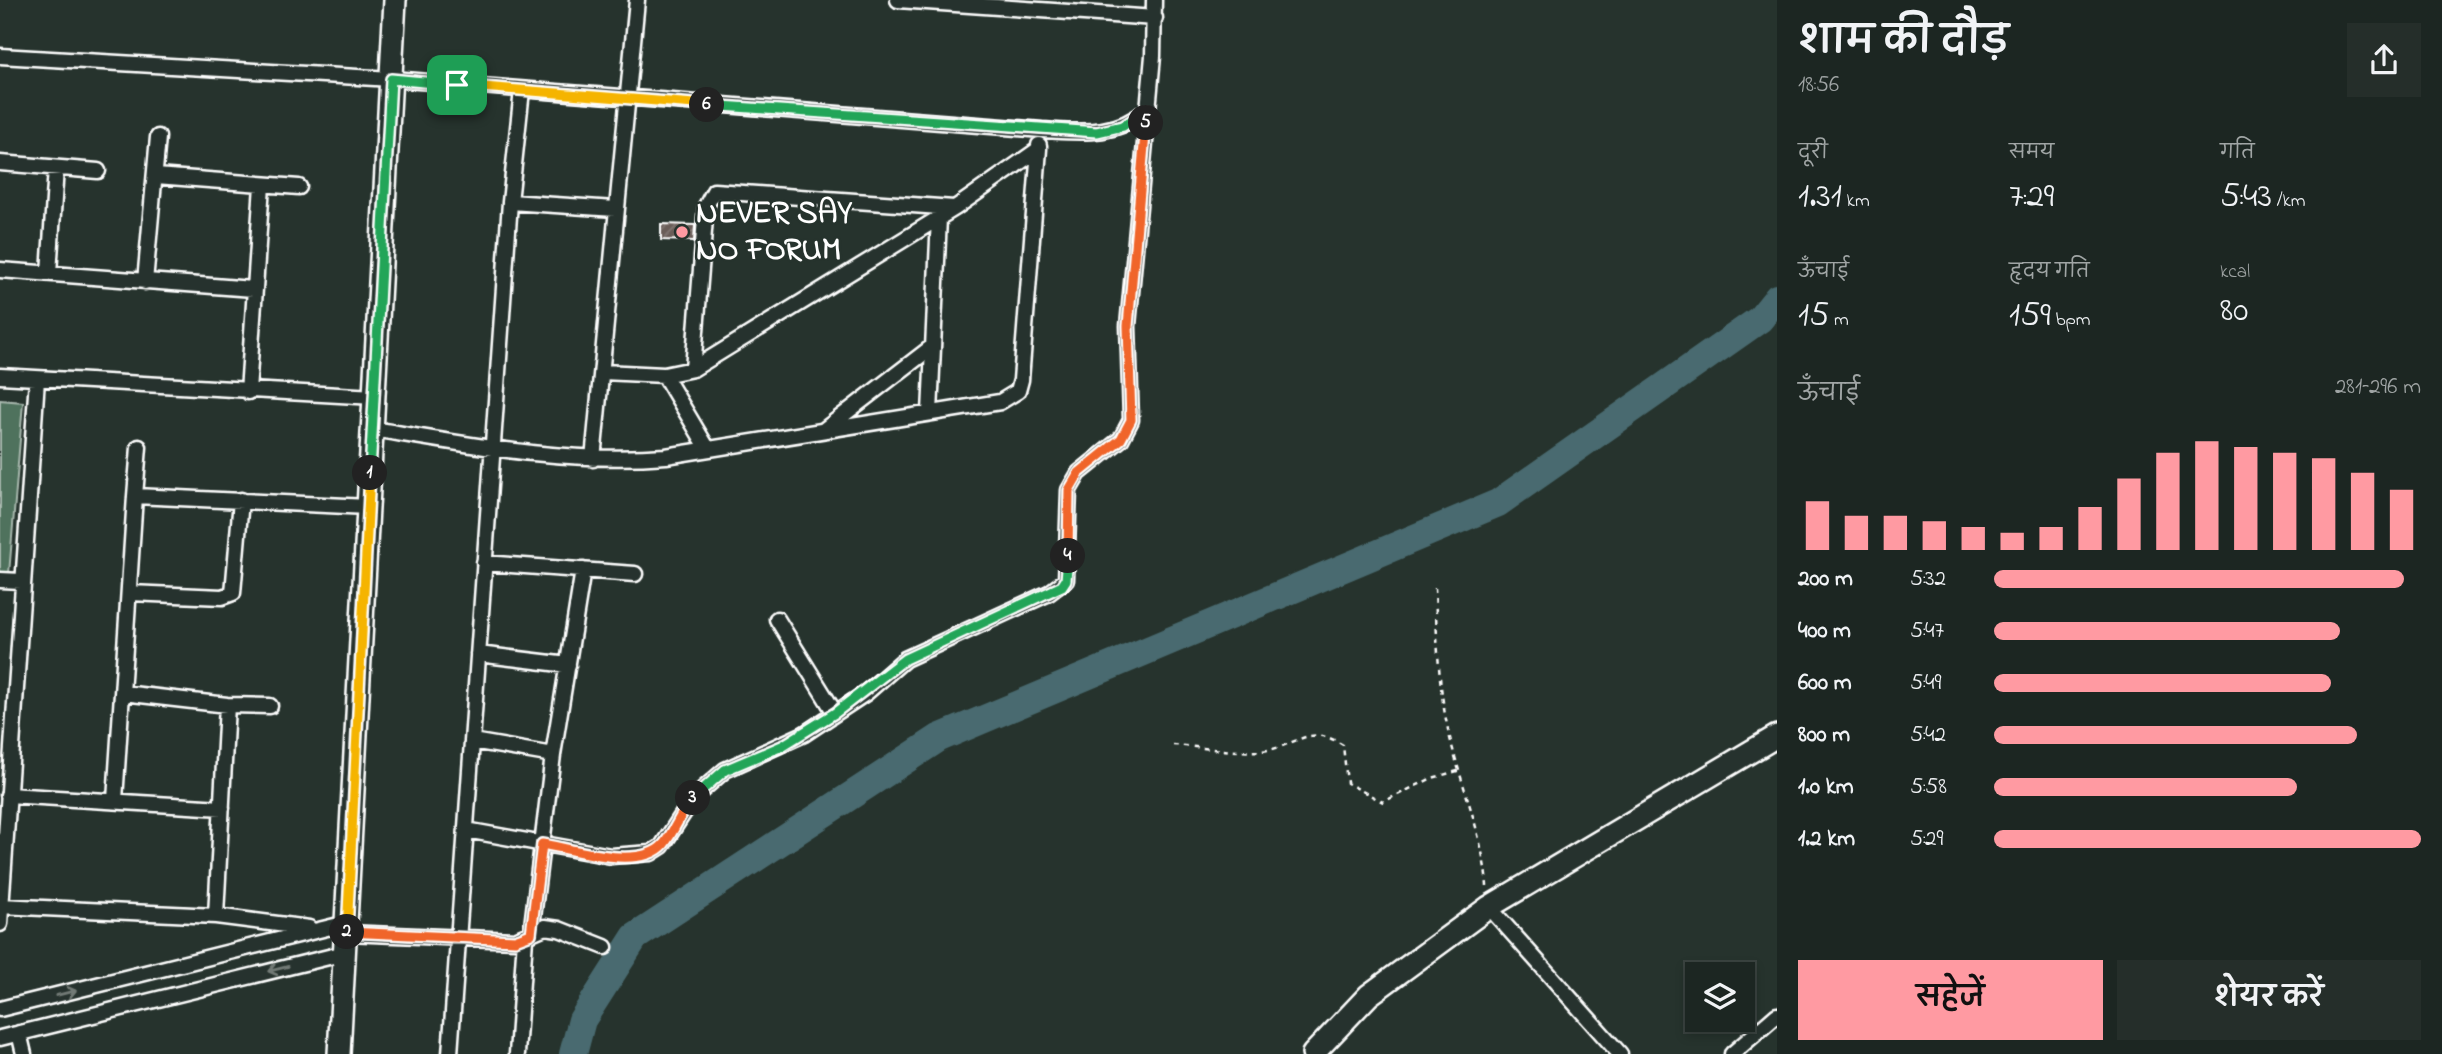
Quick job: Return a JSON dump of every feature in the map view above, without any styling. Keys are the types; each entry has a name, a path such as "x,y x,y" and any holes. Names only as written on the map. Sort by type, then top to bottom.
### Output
{"street":[{"path":"339,1054 394,0"},
{"path":"593,459 637,0"},
{"path":"898,0 1154,18"},
{"path":"466,830 611,856 651,853 662,846 694,797 725,770 782,746 835,713 905,659 1049,593 1066,580 1069,490 1079,473 1121,439 1131,420 1128,326 1154,0"},
{"path":"0,56 391,79 1042,130 1097,132 1123,126 1147,110"},
{"path":"450,1054 510,202 522,90"},
{"path":"373,429 493,449 593,459 653,457 1000,402 1018,391 1042,130"},
{"path":"145,282 158,137"},
{"path":"603,372 664,375 693,369 955,208 1039,149"},
{"path":"0,163 98,172"},
{"path":"49,273 56,168"},
{"path":"156,176 299,187"},
{"path":"248,392 262,185"},
{"path":"693,369 706,206 714,191 955,208"},
{"path":"510,202 615,209"},
{"path":"929,413 939,218"},
{"path":"0,270 253,289"},
{"path":"824,430 933,345"},
{"path":"664,375 708,449"},
{"path":"0,376 248,392 375,397"},
{"path":"0,924 21,581 37,379"},
{"path":"115,800 139,447"},
{"path":"135,496 368,507"},
{"path":"130,593 222,597 233,593 241,500"},
{"path":"484,563 635,574"},
{"path":"517,1054 528,936 553,755 583,570"},
{"path":"0,580 21,581"},
{"path":"777,620 835,713"},
{"path":"478,654 568,664"},
{"path":"123,693 227,705 270,706"},
{"path":"216,916 227,705"},
{"path":"472,741 553,755"},
{"path":"1313,1054 1369,995 1489,907 1774,744"},
{"path":"8,795 222,808"},
{"path":"1,906 216,916 316,929 346,936 515,940 545,927 605,947"},
{"path":"1489,907 1620,1054"},
{"path":"0,1009 316,929"},
{"path":"0,1038 346,936"},
{"path":"1732,1054 1777,1015"},
{"path":"19,1033 24,1054"}],"path":[{"path":"1435,588 1438,665 1451,742 1461,769 1485,864 1489,907"},
{"path":"1173,745 1263,751 1310,735 1327,735 1343,745 1347,782 1383,802 1432,778 1461,769"}],"green space":[{"path":"0,400 23,402 9,574 0,573"}],"building":[{"path":"661,224 695,225 694,241 661,240"}],"waterway":[{"path":"573,1054 582,1020 635,937 939,738 1498,503 1760,319 1777,298"}],"place":[{"name":"NEVER SAY NO FORUM","path":"682,232"}],"route":[{"path":"391,79 457,85 1097,132 1123,126 1147,110 1128,326 1131,420 1128,431 1121,439 1079,473 1069,490 1068,573 1062,586 905,659 866,692 804,734 725,770 694,797 662,846 651,853 627,857 611,856 542,844 531,934 515,940 346,933 391,79"}]}
